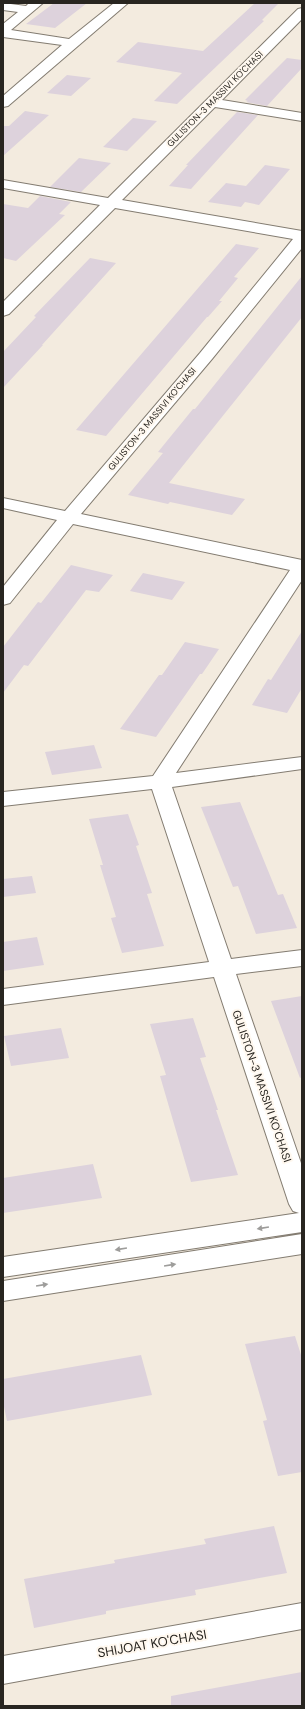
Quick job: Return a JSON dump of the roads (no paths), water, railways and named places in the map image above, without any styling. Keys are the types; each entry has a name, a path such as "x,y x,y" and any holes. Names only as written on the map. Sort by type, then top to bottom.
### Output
{"street":[{"path":"3,103 72,43 122,3"},
{"path":"3,6 33,7"},
{"path":"3,32 33,7"},
{"name":"GULISTON-3 MASSIVI KO'CHASI","path":"3,311 302,12"},
{"path":"3,32 72,43"},
{"path":"211,102 302,117"},
{"name":"GULISTON-3 MASSIVI KO'CHASI","path":"3,184 302,237 206,356 69,517 3,599"},
{"path":"3,502 302,566 160,782"},
{"path":"3,799 160,782 302,763"},
{"name":"GULISTON-3 MASSIVI KO'CHASI","path":"160,782 302,1204"},
{"path":"3,997 302,958"},
{"path":"3,1267 302,1222"},
{"path":"3,1291 302,1244"},
{"name":"SHIJOAT KO'CHASI","path":"3,1670 302,1616"}]}
